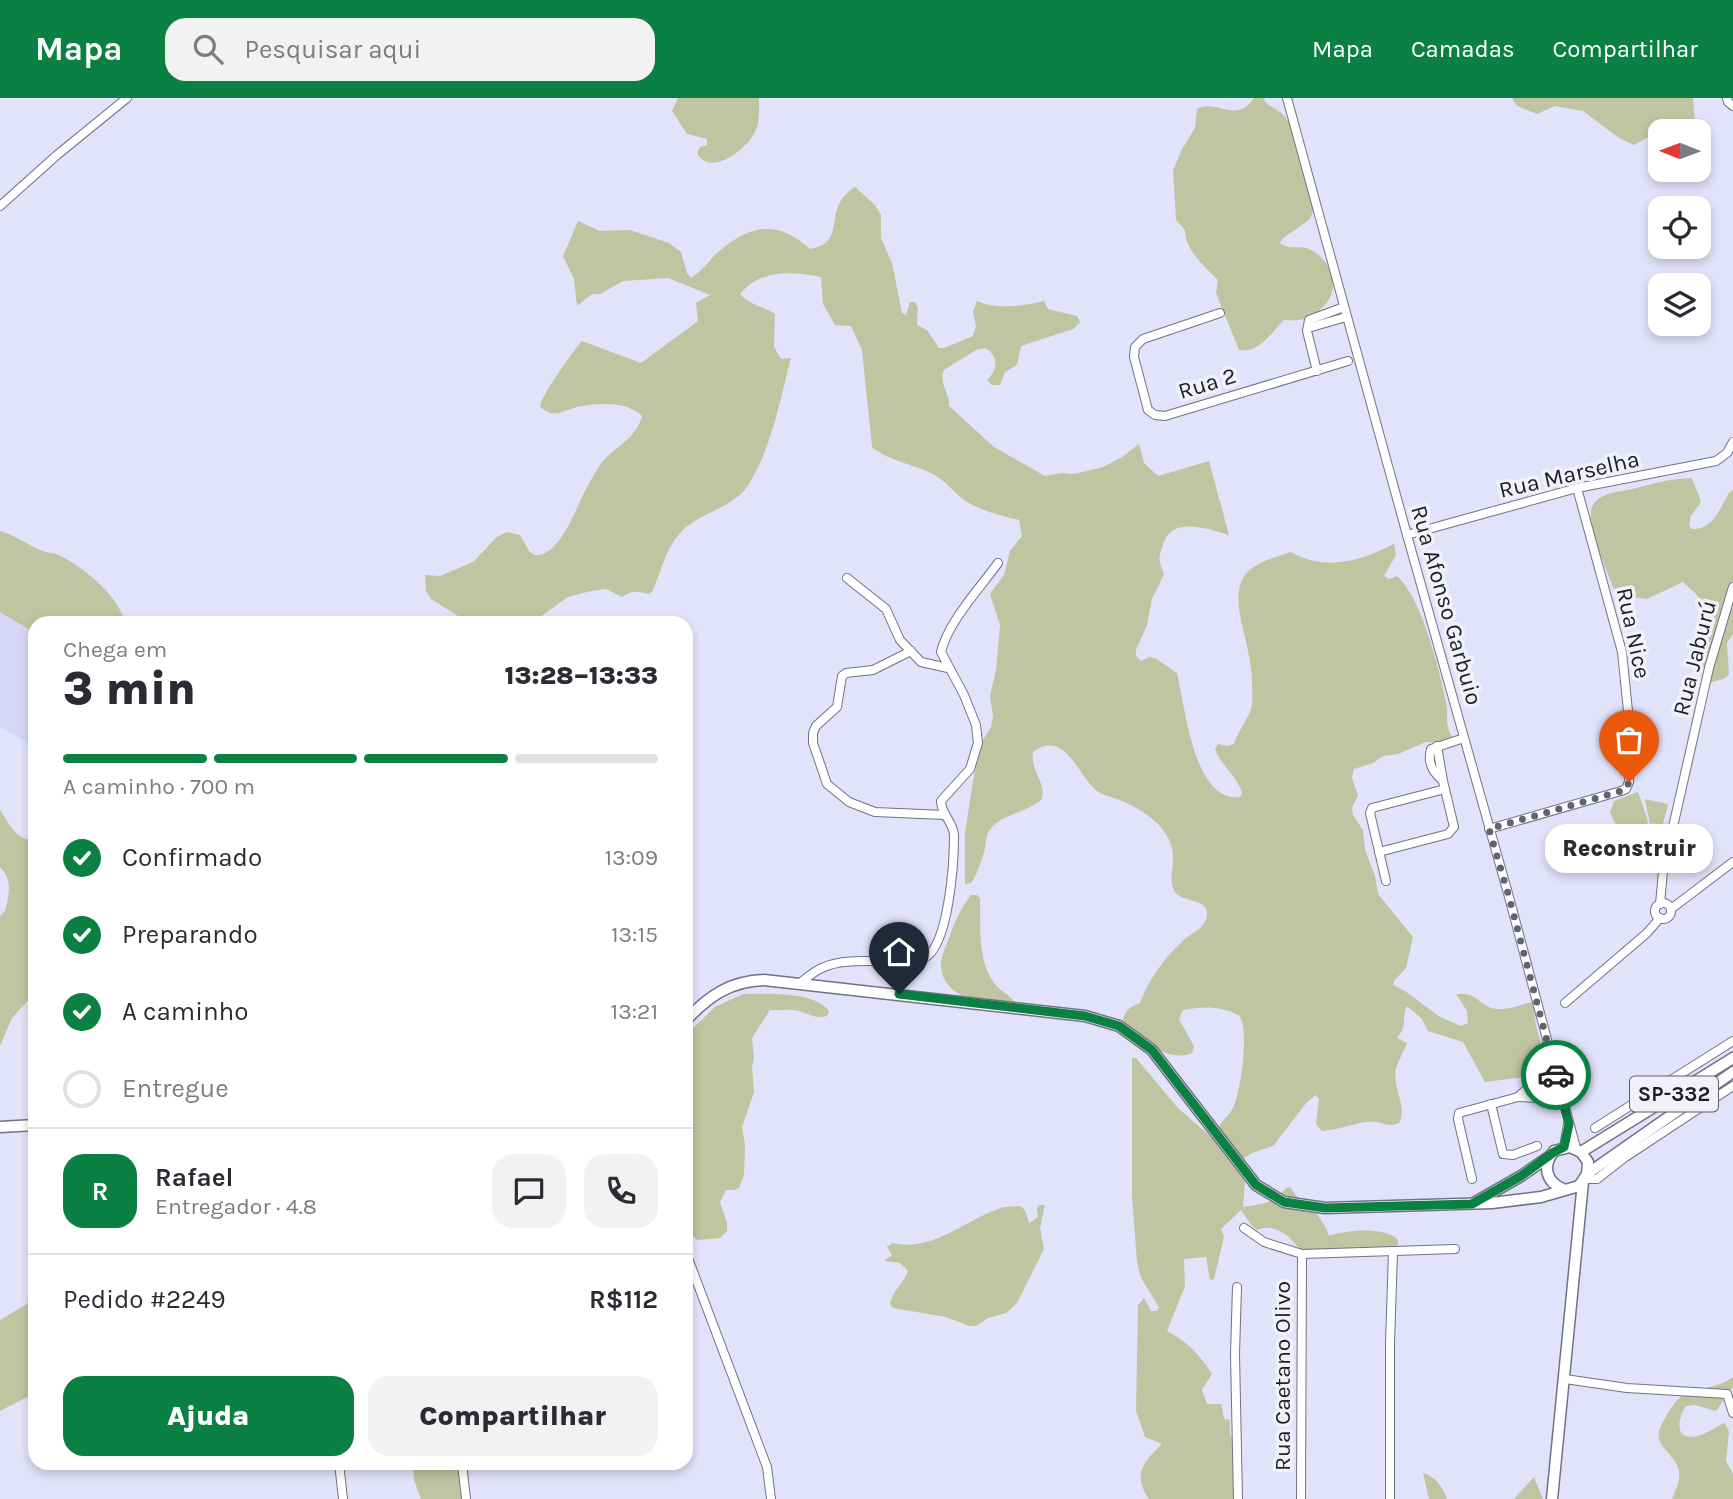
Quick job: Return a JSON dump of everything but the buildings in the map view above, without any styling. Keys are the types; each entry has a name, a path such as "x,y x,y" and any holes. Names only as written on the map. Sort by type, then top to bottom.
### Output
{"main road":[{"name":"SP-332","path":"693,1013 708,998 739,983 764,980 1102,1020 1132,1034 1152,1050 1256,1185 1277,1198 1305,1207 1472,1204 1541,1197 1579,1182 1733,1072"},
{"name":"SP-332","path":"1579,1150 1733,1058"},
{"path":"0,1127 28,1125"},
{"path":"1552,1499 1582,1202 1579,1182 1588,1162 1579,1150 1564,1147 1550,1156 1546,1169 1551,1182 1579,1182"},
{"name":"SP-332","path":"1472,1204 1550,1156"}],"street":[{"path":"0,206 127,98"},
{"name":"Rua Afonso Garbuio","path":"1287,98 1509,897 1562,1099 1579,1150"},
{"path":"1727,98 1733,106"},
{"path":"1317,370 1308,328 1311,318 1344,307"},
{"name":"Rua 2","path":"1220,313 1143,339 1137,345 1134,357 1148,410 1155,415 1164,416 1348,362"},
{"path":"1308,328 1346,317"},
{"name":"Rua Marselha","path":"1407,535 1577,488 1716,461 1727,453 1733,442"},
{"name":"Rua Nice","path":"1489,829 1626,789 1629,773 1626,678 1622,652 1577,488"},
{"path":"800,983 821,968 835,963 914,961 927,957 934,949 944,922 950,888 954,834 941,805 943,797 970,769 978,743 976,725 942,652 944,643 968,603 998,563"},
{"path":"847,578 886,609 900,640 921,662 948,668"},
{"name":"Rua Jaburú","path":"1660,904 1663,871 1709,668 1733,587"},
{"path":"911,652 873,670 846,673 842,676 837,707 814,729 813,743 827,784 849,802 885,814 945,815"},
{"path":"1379,852 1448,834 1454,827 1444,785 1433,771 1431,749 1464,738"},
{"path":"1385,880 1370,813 1373,808 1444,785"},
{"path":"1565,1003 1647,933 1660,918 1668,918 1671,909 1733,862"},
{"path":"1660,918 1655,911 1660,904 1666,904 1671,909"},
{"path":"1595,1128 1733,1041"},
{"path":"1518,1097 1530,1087 1557,1080"},
{"path":"1579,1182 1597,1179 1733,1086"},
{"path":"1472,1178 1458,1119 1459,1113 1518,1097 1562,1099"},
{"path":"1491,1104 1503,1154 1513,1155 1537,1146"},
{"name":"Rua Afonso Garbuio","path":"1564,1147 1569,1124"},
{"path":"1244,1228 1264,1242 1302,1254 1455,1249"},
{"path":"1390,1499 1393,1252"},
{"name":"Rua Caetano Olivo","path":"1301,1499 1302,1254"},
{"path":"693,1272 767,1466 771,1499"},
{"path":"1237,1287 1235,1354 1238,1499"},
{"path":"1565,1380 1628,1388 1730,1392 1733,1413"},
{"path":"341,1470 343,1499"},
{"path":"463,1470 466,1499"}],"shaded area":[{"path":"0,604 28,621 28,742 0,727"}],"green space":[{"path":"678,98 759,98 757,128 751,139 737,153 719,162 710,163 697,153 700,147 707,145 707,139 687,134 672,111"},
{"path":"1254,98 1263,98 1282,114 1294,129 1314,210 1309,220 1280,243 1288,247 1307,248 1318,255 1329,268 1333,283 1329,299 1315,314 1301,320 1284,320 1259,346 1239,350 1216,293 1218,280 1192,251 1185,230 1176,220 1173,171 1195,128 1197,109 1212,106 1240,110"},
{"path":"1512,98 1693,98 1695,119 1648,119 1648,137 1634,145 1619,138 1583,111 1555,106 1537,114 1517,106"},
{"path":"855,187 875,205 881,215 881,238 892,263 902,313 906,315 910,302 915,302 918,308 917,325 927,330 939,348 973,336 976,326 973,312 977,301 1019,306 1044,301 1048,309 1077,316 1080,322 1073,329 1021,346 1017,365 1005,372 1000,385 992,385 987,380 995,368 995,359 985,348 976,350 944,370 942,379 949,406 994,447 1045,476 1074,474 1103,467 1139,444 1144,463 1158,476 1209,461 1229,535 1192,527 1175,529 1169,534 1160,556 1164,574 1152,599 1147,625 1136,656 1141,661 1149,657 1155,658 1177,673 1194,749 1211,785 1224,795 1240,797 1242,793 1215,749 1218,744 1234,744 1252,705 1250,664 1238,597 1244,577 1260,563 1291,552 1317,562 1343,562 1394,544 1396,555 1384,576 1389,579 1397,576 1406,586 1422,617 1439,671 1448,725 1453,738 1450,743 1426,742 1354,769 1352,778 1358,795 1352,808 1353,815 1363,830 1365,850 1375,876 1378,894 1413,937 1406,968 1393,985 1440,1017 1461,1026 1468,1023 1467,1011 1456,994 1469,995 1497,1009 1532,1002 1549,1072 1545,1077 1485,1082 1463,1042 1428,1031 1422,1019 1407,1006 1397,1038 1407,1043 1395,1076 1402,1110 1399,1123 1390,1125 1364,1122 1322,1131 1316,1124 1319,1099 1316,1095 1307,1102 1273,1146 1237,1159 1217,1130 1233,1108 1239,1088 1244,1048 1240,1016 1212,1008 1183,1010 1179,1019 1194,1046 1192,1053 1182,1055 1173,1055 1154,1047 1123,1020 1129,1009 1140,1003 1153,976 1165,960 1202,926 1207,915 1200,903 1183,898 1175,892 1172,886 1173,853 1167,836 1159,825 1135,807 1097,791 1062,750 1054,746 1044,746 1033,752 1034,765 1042,787 1042,799 1004,818 990,829 975,876 971,883 965,884 965,833 973,781 981,743 991,727 993,717 990,696 996,670 1000,625 990,594 1004,575 1010,551 1022,536 1019,520 973,505 933,474 886,456 872,447 862,350 851,326 835,325 823,304 821,277 788,273 767,276 748,286 740,294 775,314 774,347 781,359 791,358 774,422 764,454 749,484 735,499 683,530 668,552 652,592 632,592 622,597 606,589 591,591 568,597 541,616 458,616 431,599 426,591 425,575 440,576 473,562 497,537 507,532 520,535 534,555 543,554 552,548 566,530 601,464 636,430 642,416 620,406 593,405 554,413 540,407 551,384 582,341 641,363 698,321 696,303 710,295 668,278 623,281 600,294 592,294 577,306 574,279 563,256 578,221 600,231 630,230 669,243 681,252 691,278 723,248 757,230 778,230 799,240 810,249 819,246 830,238 840,201"},
{"path":"1692,478 1701,502 1691,516 1689,525 1692,529 1711,522 1733,490 1733,634 1727,643 1729,674 1724,679 1711,682 1695,658 1694,648 1703,613 1699,597 1683,582 1647,599 1616,595 1598,549 1592,523 1593,505 1605,495"},
{"path":"0,531 40,550 61,556 80,568 109,594 123,616 28,616 28,629 0,612"},
{"path":"1638,792 1650,837 1658,840 1653,850 1635,858 1617,849 1619,831 1610,813 1614,801"},
{"path":"1645,799 1668,804 1660,836 1655,823 1650,824"},
{"path":"0,810 18,835 28,840 28,1001 12,1018 0,1046 0,916 5,911 9,888 7,877 0,867"},
{"path":"971,895 977,895 980,899 982,953 989,973 997,986 1017,1006 993,1005 968,998 949,986 943,976 941,964 944,951 958,916"},
{"path":"743,994 776,994 813,1000 829,1011 827,1016 818,1017 793,1010 770,1010 752,1038 754,1092 742,1127 745,1145 744,1175 739,1188 726,1190 720,1202 727,1231 720,1238 697,1240 693,1236 693,1028 715,1007"},
{"path":"1132,1058 1136,1058 1178,1108 1210,1136 1245,1182 1243,1207 1273,1200 1290,1187 1298,1198 1311,1201 1329,1236 1344,1232 1375,1231 1398,1240 1398,1245 1394,1247 1301,1251 1288,1236 1277,1229 1257,1230 1241,1210 1221,1229 1224,1237 1214,1279 1210,1280 1206,1257 1184,1259 1185,1286 1167,1331 1192,1349 1212,1374 1202,1390 1207,1404 1221,1404 1224,1419 1230,1420 1230,1434 1241,1463 1241,1499 1149,1499 1141,1483 1145,1463 1162,1444 1145,1437 1136,1411 1138,1305 1144,1298 1151,1311 1157,1311 1159,1307 1141,1278 1137,1262 1132,1196"},
{"path":"1045,1205 1040,1228 1044,1249 1017,1303 1006,1313 988,1318 976,1326 969,1326 946,1317 893,1308 890,1304 908,1271 900,1263 884,1261 892,1255 887,1247 892,1243 907,1245 934,1240 1006,1207 1020,1206 1025,1210 1029,1223 1038,1217 1037,1208"},
{"path":"28,1303 28,1397 0,1411 0,1320"},
{"path":"1733,1377 1733,1387 1716,1411 1695,1405 1686,1406 1680,1428 1681,1433 1690,1437 1701,1435 1725,1423 1729,1432 1726,1461 1733,1474 1733,1499 1672,1499 1679,1473 1675,1461 1659,1439 1661,1426 1673,1405 1683,1395 1720,1384"},
{"path":"413,1470 468,1470 469,1499 421,1499"},
{"path":"1423,1473 1438,1483 1447,1499 1429,1499"},
{"path":"1534,1477 1543,1499 1514,1499"}],"way so far":[{"path":"1556,1075 1489,829 1621,791 1626,789 1629,782"}],"place":[{"name":"Reconstruir","path":"1629,782"}],"route":[{"path":"899,994 1085,1016 1119,1026 1152,1050 1256,1185 1284,1202 1305,1207 1472,1204 1564,1147 1569,1124 1556,1075"}]}
